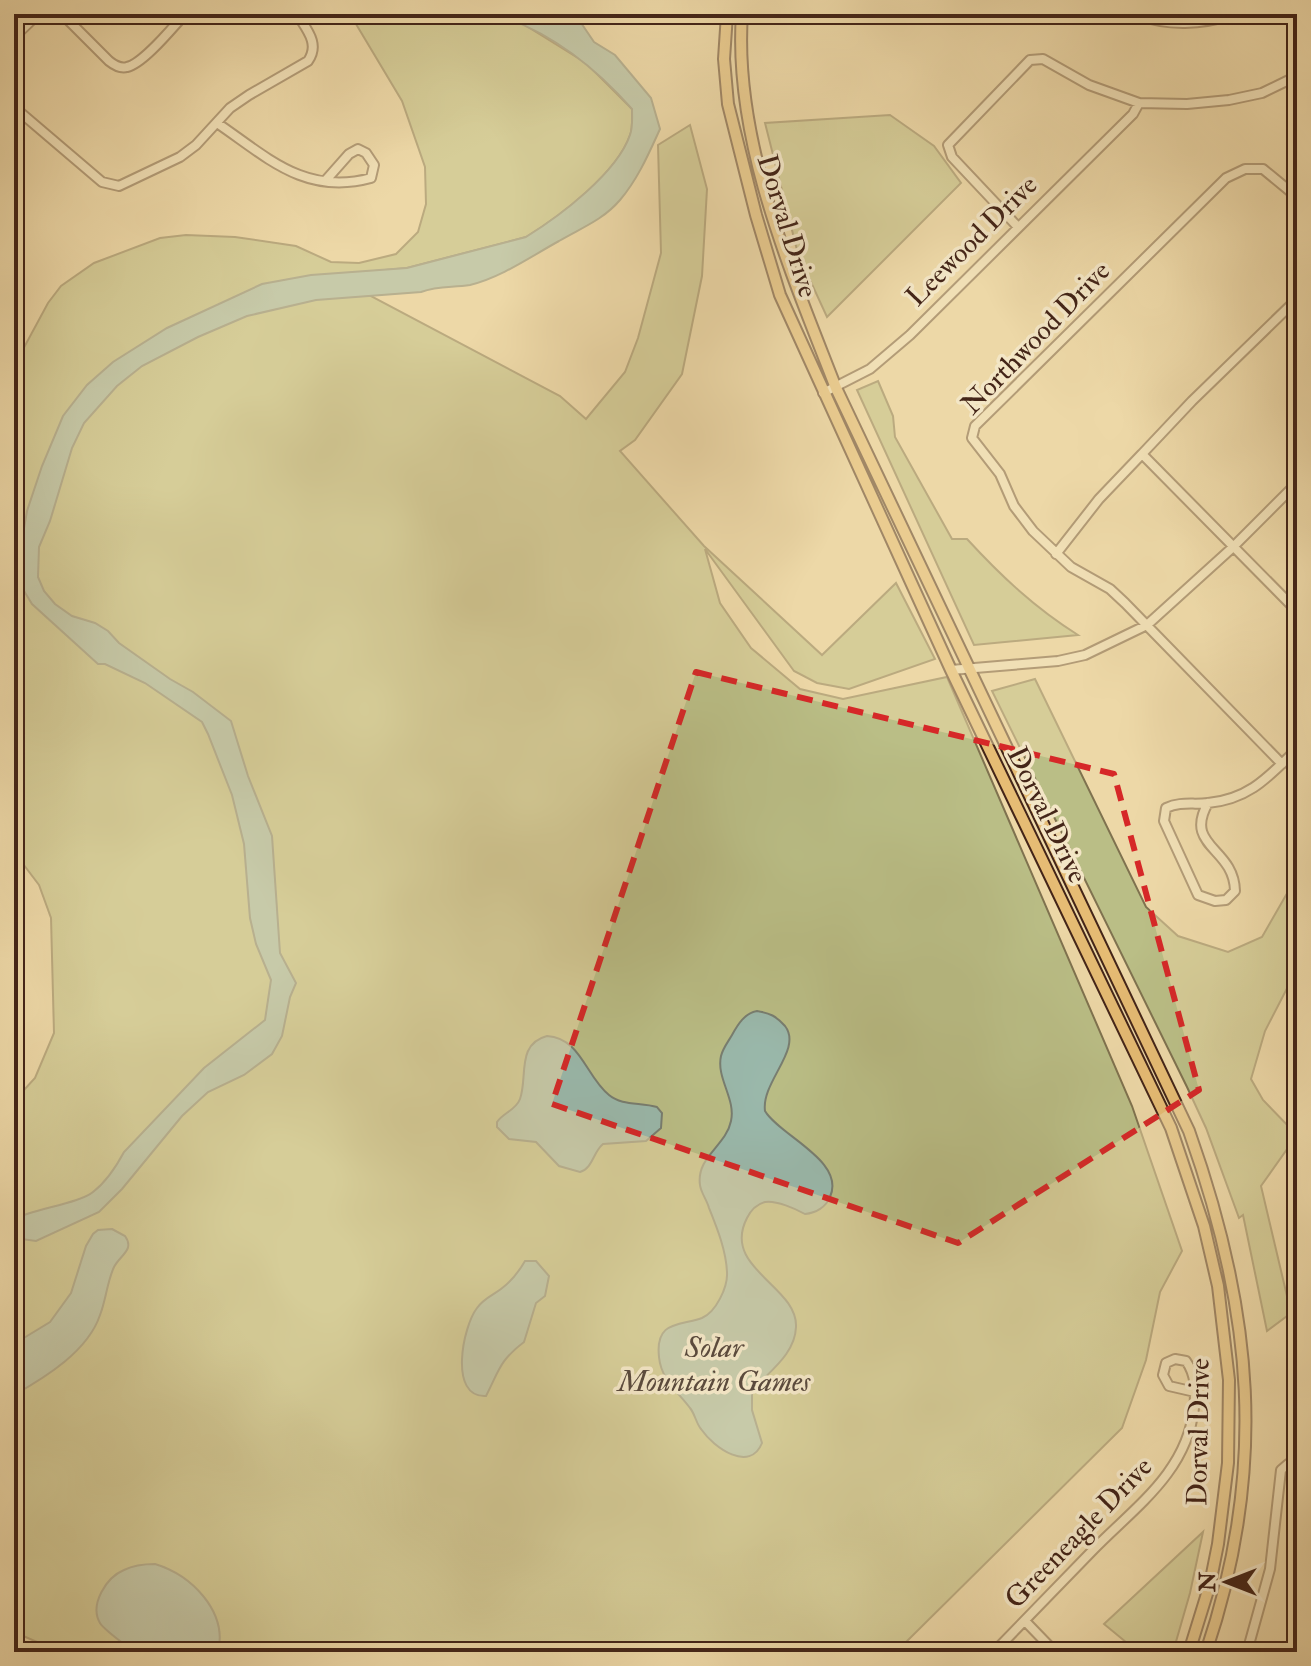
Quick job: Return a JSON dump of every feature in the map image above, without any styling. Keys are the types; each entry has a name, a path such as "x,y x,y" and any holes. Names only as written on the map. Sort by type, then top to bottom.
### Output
{"main road":[{"name":"Dorval Drive","path":"727,14 725,80 732,123 780,295 951,670 1171,1128 1204,1226 1218,1286 1229,1380 1228,1463 1210,1584 1189,1652"},
{"name":"Dorval Drive","path":"742,14 739,62 746,110 792,280 836,388 1189,1131 1220,1226 1242,1332 1246,1421 1244,1478 1230,1566 1206,1652"}],"street":[{"path":"14,37 38,14"},
{"path":"62,14 109,61 126,68 137,62 185,14"},
{"path":"14,107 102,182 119,186 180,157 196,145 230,108 308,61 314,43 297,14"},
{"path":"1134,14 1157,21 1187,24 1236,14"},
{"path":"1017,226 952,157 948,145 1030,60 1036,58 1055,64 1089,85 1139,103 1187,104 1229,100 1262,93 1297,76"},
{"name":"Leewood Drive","path":"823,393 870,369 910,335 1133,114 1139,103"},
{"path":"217,123 288,173 311,180 354,183 371,178 374,165 366,153 358,149 349,154 326,180"},
{"name":"Northwood Drive","path":"1282,764 1110,589 1071,567 1056,554 1017,512 1000,474 972,438 975,426 1226,178 1245,169 1263,169 1297,197"},
{"path":"1056,554 1099,499 1192,401 1297,299"},
{"path":"1142,454 1297,611"},
{"path":"951,670 1058,661 1085,655 1147,625 1232,548 1297,483"},
{"path":"1208,803 1200,818 1201,830 1209,845 1228,863 1235,877 1235,891 1226,900 1215,901 1198,895 1164,821 1166,808 1177,803 1208,803 1235,797 1263,784 1297,749"},
{"path":"1295,1286 1293,1298 1297,1301"},
{"path":"1175,1359 1186,1361 1193,1371 1195,1392 1169,1386 1163,1375 1166,1363 1175,1359"},
{"name":"Greeneagle Drive","path":"994,1652 1112,1530 1160,1486 1185,1448 1192,1427 1195,1392"},
{"path":"1247,1652 1270,1569 1281,1470 1288,1464 1297,1463"},
{"path":"1025,1621 1055,1652"}],"highlighted area":[{"path":"696,672 1114,774 1199,1090 958,1243 552,1104"}],"green space":[{"path":"350,14 495,14 520,22 586,63 632,109 630,135 613,164 570,206 526,237 407,268 331,275 560,396 586,419 625,372 638,338 661,253 658,145 690,125 707,189 702,276 682,374 635,440 620,451 704,546 822,655 896,583 935,659 849,689 817,683 794,671 705,549 720,603 751,648 800,689 843,699 947,677 1132,1106 1182,1251 1160,1292 1146,1360 1122,1428 896,1652 60,1652 14,1632 14,1101 35,1078 54,1033 51,918 39,885 14,852 14,366 48,303 61,286 94,263 160,238 186,235 235,237 296,246 331,262 359,263 396,254 418,232 426,204 425,167 402,101"},
{"path":"890,115 934,146 961,183 827,317 798,254 765,123"},
{"path":"878,381 893,416 895,437 952,539 967,539 1019,591 1078,635 974,645 857,390"},
{"path":"1035,679 1146,907 1178,936 1228,952 1262,937 1297,876 1297,969 1265,1031 1251,1079 1263,1100 1297,1135 1261,1186 1291,1313 1267,1331 1243,1215 1239,1218 1206,1128 992,691"},
{"path":"1203,1532 1173,1652 1138,1652 1104,1624"}],"water":[{"path":"495,14 575,14 594,42 615,55 651,98 660,129 638,175 613,207 505,272 470,285 316,300 247,316 198,337 142,366 117,386 84,423 72,448 39,547 38,577 55,604 72,616 108,631 119,643 231,721 248,776 272,836 280,953 296,983 282,1036 272,1054 244,1075 208,1092 182,1116 99,1212 36,1241 14,1238 14,1219 87,1196 102,1184 124,1152 204,1068 265,1020 271,980 256,944 250,918 244,844 232,795 202,722 145,683 105,664 98,664 32,604 21,586 19,557 27,511 42,466 63,416 87,385 113,362 167,328 262,284 311,275 407,268 526,237 586,192 623,149 630,135 632,109 603,79 570,52 534,30"},
{"name":"Solar Mountain Games","path":"757,1011 776,1017 789,1035 786,1055 765,1100 765,1111 820,1161 829,1172 832,1184 828,1201 813,1212 805,1214 791,1207 765,1202 754,1208 747,1218 742,1235 744,1250 752,1264 786,1300 796,1327 786,1355 752,1391 752,1410 762,1443 756,1452 741,1457 723,1450 701,1429 692,1410 663,1372 659,1345 661,1336 671,1327 707,1315 716,1305 725,1285 725,1256 701,1188 700,1175 731,1121 731,1105 721,1072 722,1053 742,1020"},
{"path":"547,1036 568,1044 609,1095 626,1102 657,1107 662,1113 661,1128 646,1141 603,1144 588,1167 580,1172 559,1166 536,1142 509,1139 497,1127 497,1122 520,1099 525,1062 531,1046"},
{"path":"112,1229 125,1236 128,1245 114,1267 94,1328 64,1362 14,1395 14,1344 50,1322 71,1293 93,1234 98,1230"},
{"path":"525,1261 536,1261 549,1276 545,1296 536,1303 524,1342 504,1361 486,1396 474,1394 463,1374 467,1330 482,1302 512,1280"},
{"path":"155,1564 181,1577 204,1597 217,1622 220,1637 218,1652 134,1652 100,1623 98,1600 106,1585 132,1567"}]}
